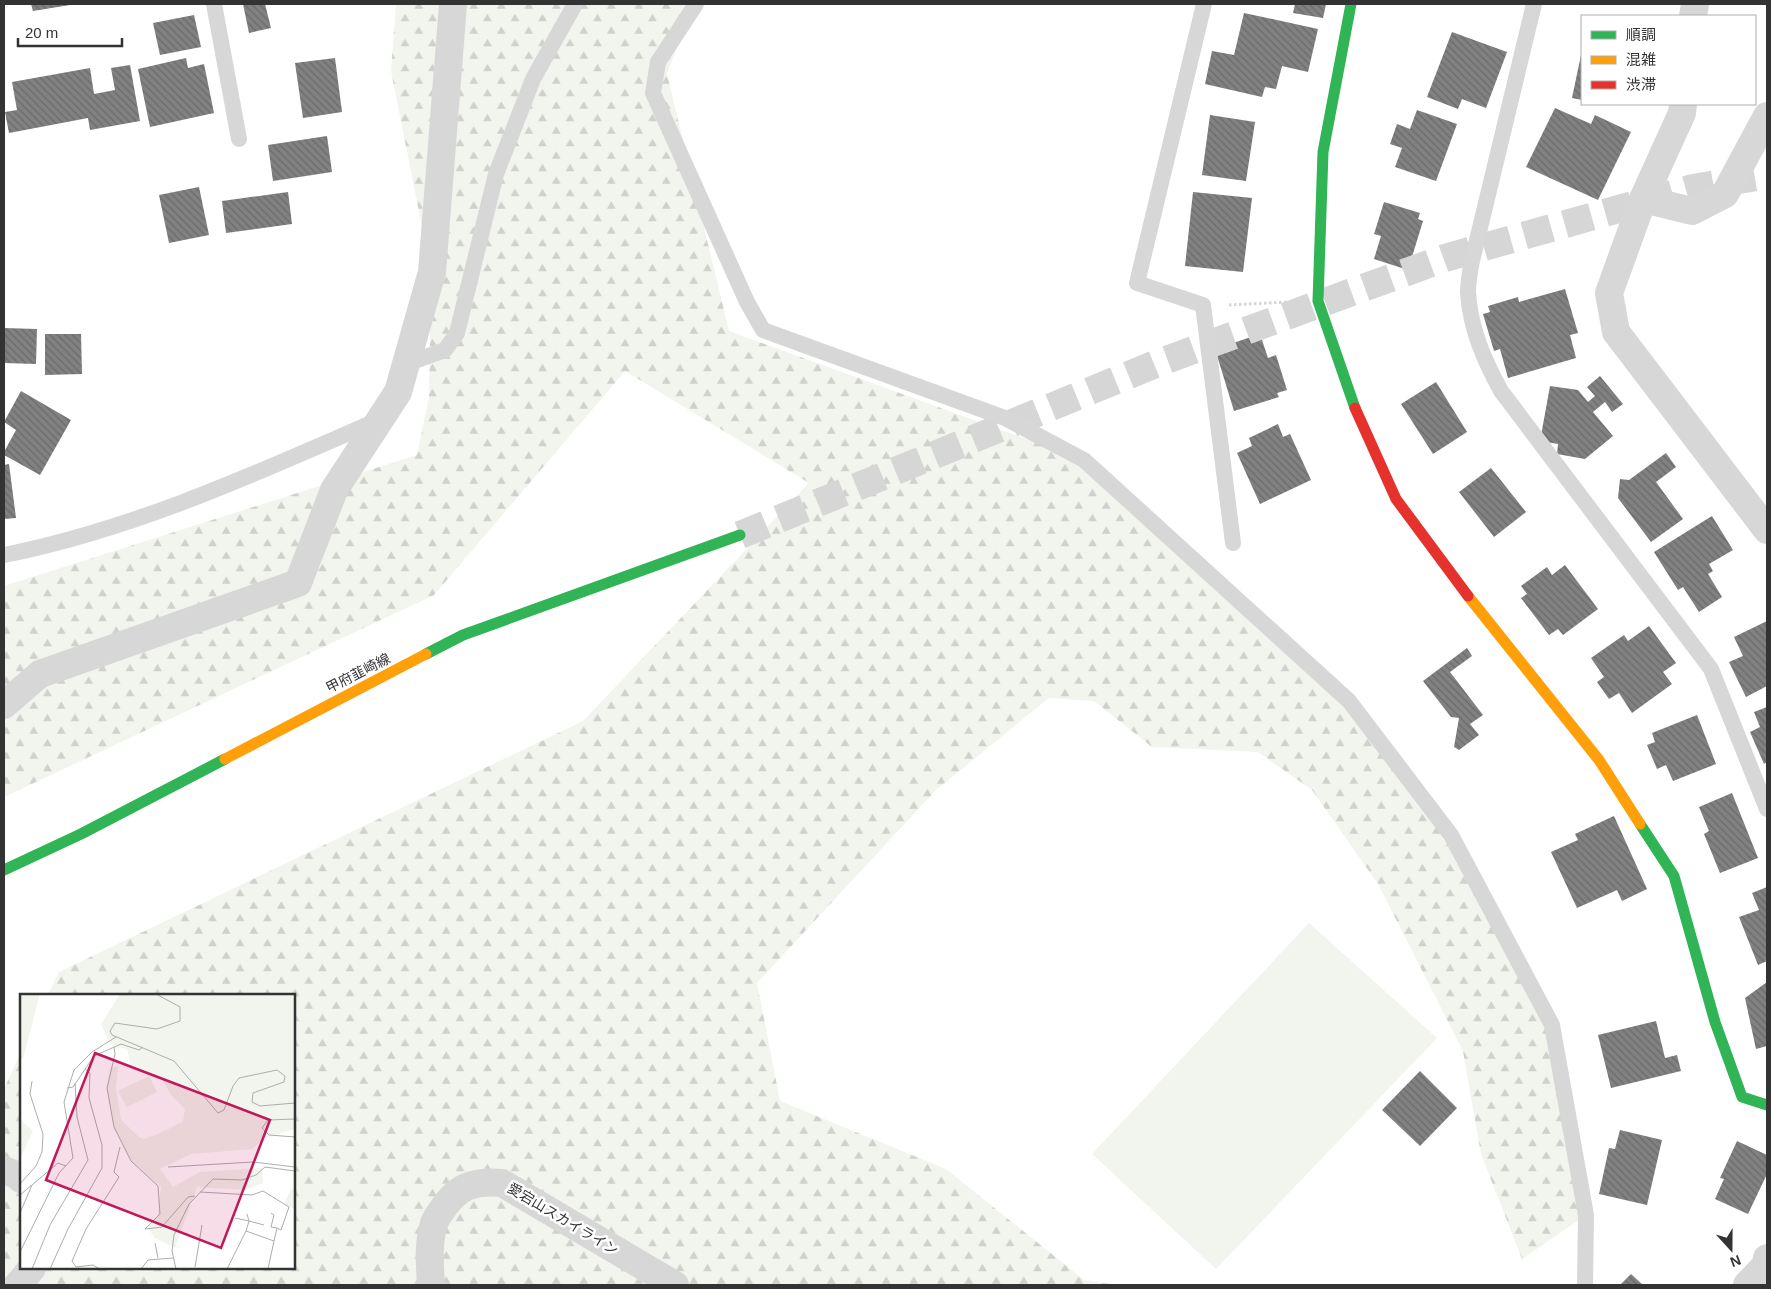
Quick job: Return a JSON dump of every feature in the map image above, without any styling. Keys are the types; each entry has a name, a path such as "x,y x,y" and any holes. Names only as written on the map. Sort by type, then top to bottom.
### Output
{"street":[{"path":"4,705 40,674 298,583 334,490 398,392 432,272 453,4"},
{"path":"1351,4 1323,152 1318,301 1350,398 1396,499 1472,601 1599,760 1674,876 1715,1022 1742,1097 1767,1105"},
{"path":"1683,105 1682,112 1643,199 1609,293 1616,332 1767,530"},
{"path":"1643,199 1692,211 1725,194 1767,116"},
{"name":"甲府韮崎線","path":"4,870 81,834 463,635 740,535"},
{"path":"4,1170 20,1178"},
{"name":"愛宕山スカイライン","path":"431,1285 429,1253 433,1224 446,1204 465,1186 485,1182 502,1183 675,1285"},
{"path":"1747,1285 1766,1264 1767,1258"},
{"path":"18,1285 31,1269"}],"lane":[{"path":"214,4 240,139"},
{"path":"406,364 445,350 457,333 496,174 534,79 575,4"},
{"path":"696,4 658,62 653,93 747,302 762,330 1005,418 1084,460 1349,702 1451,835 1552,1025 1586,1214 1584,1285"},
{"path":"1204,4 1137,283 1203,306 1233,543"},
{"path":"1534,4 1472,261 1468,290 1472,325 1485,362 1500,391 1711,669 1767,809"},
{"path":"4,555 108,529 235,483 380,419"}],"path":[{"path":"1203,306 1318,301"}],"green space":[{"path":"396,4 693,4 667,74 729,331 1084,460 1349,701 1469,869 1552,1025 1586,1215 1522,1259 1481,1154 1463,1051 1378,884 1312,790 1258,752 1152,747 1094,701 1049,698 936,790 757,983 780,1101 946,1169 1084,1280 1118,1285 4,1285 4,1089 20,1054 20,1269 295,1269 295,994 48,994 59,972 583,721 809,483 625,371 434,595 4,797 4,586 417,455 429,397 431,272 391,71"},
{"path":"1309,923 1437,1038 1216,1269 1092,1154"}],"building":[{"path":"31,4 70,4 70,5 33,11"},
{"path":"243,4 265,4 271,28 249,33"},
{"path":"1295,4 1326,4 1323,18 1293,13"},
{"path":"1244,13 1318,29 1308,72 1282,66 1276,89 1265,87 1262,97 1205,84 1212,51 1234,55"},
{"path":"194,15 201,47 160,55 153,23"},
{"path":"1452,32 1507,52 1486,108 1462,99 1458,109 1427,97"},
{"path":"1581,55 1581,100 1572,98"},
{"path":"186,58 188,68 204,64 214,113 150,127 138,69"},
{"path":"335,58 342,112 303,118 295,63"},
{"path":"130,65 140,121 90,130 88,118 9,133 5,112 17,110 12,82 90,68 94,94 115,90 111,68"},
{"path":"1555,108 1591,124 1595,115 1631,132 1598,200 1526,167"},
{"path":"1417,110 1457,124 1436,181 1395,167 1402,148 1390,144 1397,124 1410,129"},
{"path":"1210,115 1255,122 1246,181 1202,175"},
{"path":"327,136 332,172 273,181 268,145"},
{"path":"199,187 209,235 169,243 159,195"},
{"path":"288,192 292,224 226,233 222,201"},
{"path":"1193,192 1252,198 1243,272 1185,266"},
{"path":"1384,202 1420,213 1418,219 1423,221 1408,270 1374,259 1381,236 1374,234"},
{"path":"1565,289 1578,333 1570,335 1576,358 1508,378 1500,349 1494,351 1483,314 1490,312 1488,306 1518,297 1519,302"},
{"path":"4,328 37,329 36,364 4,363"},
{"path":"45,334 81,334 82,374 45,375"},
{"path":"1260,334 1268,358 1276,355 1287,390 1277,393 1279,397 1234,411 1215,349"},
{"path":"1600,376 1623,404 1612,412 1605,402 1593,412 1613,436 1585,459 1557,454 1558,444 1540,441 1550,386 1578,390 1588,402 1595,396 1587,387"},
{"path":"1436,382 1467,432 1433,454 1401,404"},
{"path":"21,391 71,420 40,475 4,455 16,430 4,422"},
{"path":"1278,424 1283,437 1290,434 1311,480 1260,504 1237,453 1252,446 1249,438"},
{"path":"1666,453 1676,467 1656,482 1683,519 1651,542 1618,498 1620,479 1629,480"},
{"path":"9,464 16,518 4,519 4,465"},
{"path":"1491,468 1526,512 1494,537 1459,492"},
{"path":"1712,516 1733,550 1709,564 1713,571 1708,574 1722,597 1699,612 1683,587 1678,590 1654,552"},
{"path":"1565,565 1598,609 1563,635 1558,629 1549,635 1521,598 1527,594 1521,586 1547,567 1552,575"},
{"path":"1767,621 1767,686 1746,697 1729,662 1743,656 1734,637"},
{"path":"1649,626 1676,663 1663,672 1672,684 1632,713 1619,693 1609,699 1597,682 1604,677 1591,658 1624,635 1628,641"},
{"path":"1467,648 1472,656 1450,672 1483,715 1470,724 1479,735 1459,750 1454,747 1459,718 1451,717 1423,681"},
{"path":"1767,707 1767,762 1764,764 1750,732 1760,727 1754,712"},
{"path":"1697,715 1716,764 1673,781 1666,765 1657,769 1647,745 1655,742 1652,733"},
{"path":"1732,793 1758,858 1720,873 1704,834 1709,831 1699,807"},
{"path":"1614,816 1647,889 1622,901 1617,890 1577,908 1551,852 1578,840 1575,834"},
{"path":"1767,887 1767,961 1758,965 1739,917 1759,910 1752,893"},
{"path":"1767,982 1767,1046 1756,1049 1745,998"},
{"path":"1656,1021 1665,1058 1677,1055 1681,1071 1611,1088 1598,1035"},
{"path":"1420,1071 1457,1108 1420,1146 1382,1110"},
{"path":"1620,1130 1662,1140 1647,1205 1599,1194 1609,1148 1615,1149"},
{"path":"1737,1141 1767,1155 1767,1174 1748,1214 1715,1199 1724,1179 1720,1178"},
{"path":"1631,1274 1643,1285 1620,1285"}],"tunnel":[{"path":"740,535 1158,363 1445,258 1693,188 1767,175"}],"traffic: fast":[{"path":"1351,4 1323,152 1318,301 1355,408"},
{"path":"426,654 463,635 740,535"},
{"path":"4,870 81,834 225,759"},
{"path":"1640,824 1674,876 1715,1022 1742,1097 1767,1105"}],"traffic: slow":[{"path":"1468,596 1599,760 1640,824"},
{"path":"225,759 426,654"}],"traffic: jam":[{"path":"1355,408 1396,499 1468,596"}]}
